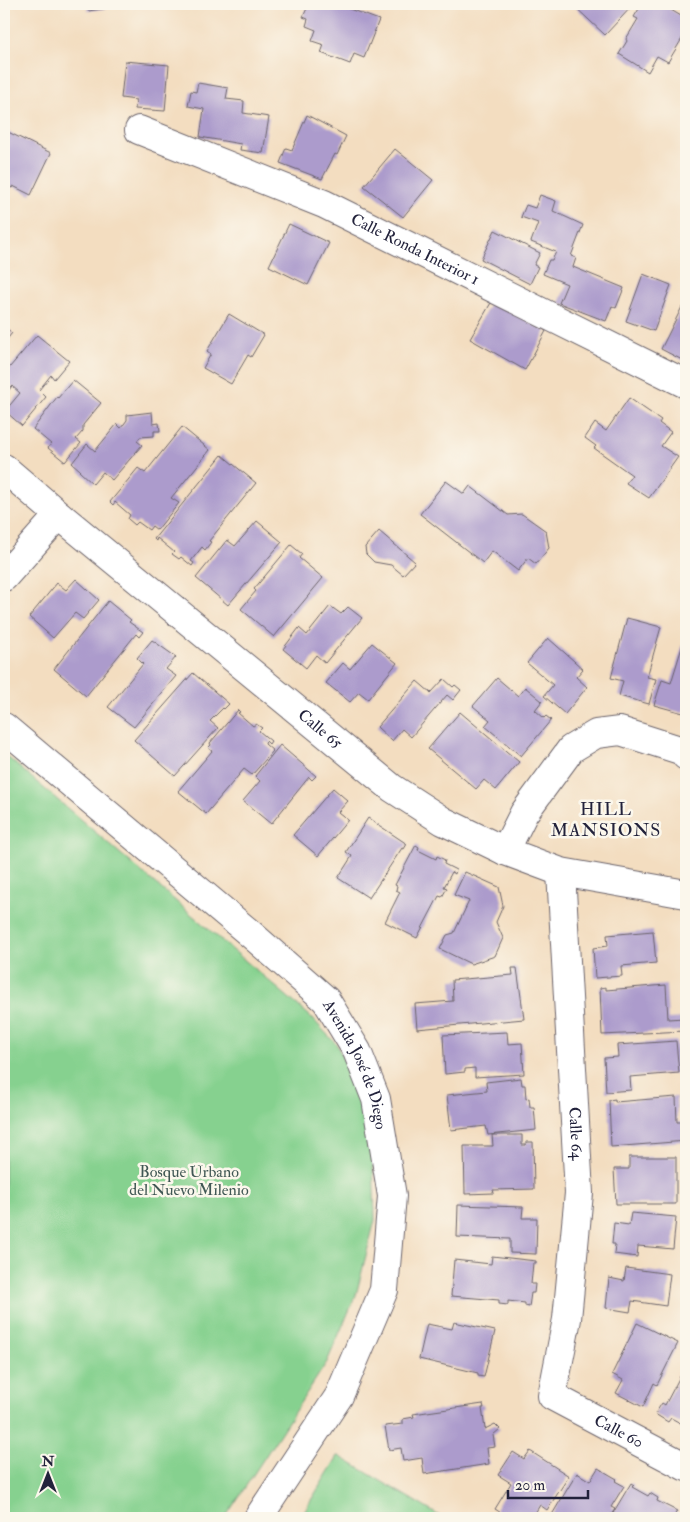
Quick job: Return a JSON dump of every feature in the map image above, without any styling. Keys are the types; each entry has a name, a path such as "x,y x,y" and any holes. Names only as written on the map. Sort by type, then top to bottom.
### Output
{"street":[{"name":"Calle Ronda Interior 1","path":"139,130 324,204 686,384"},
{"name":"Calle 65","path":"4,468 392,788 443,821 505,851 561,872 686,894"},
{"path":"4,577 59,515"},
{"name":"Avenida José de Diego","path":"4,727 253,936 326,1000 357,1050 376,1098 392,1196 384,1290 339,1396 258,1518"},
{"path":"505,851 524,813 571,749 596,734 620,731 683,751 686,756"},
{"name":"Calle 64","path":"552,1396 567,1319 579,1193 561,872"},
{"name":"Calle 60","path":"552,1396 686,1467"}],"green space":[{"name":"Bosque Urbano del Nuevo Milenio","path":"4,754 310,1016 337,1045 366,1112 373,1159 375,1220 356,1295 327,1362 225,1518 4,1518"},
{"path":"339,1456 443,1518 300,1518"}],"building":[{"path":"87,4 115,4 116,7 88,11"},
{"path":"309,4 336,4 379,20 364,58 354,54 350,64 321,53 324,45 312,41 316,30 306,26 308,19 303,17"},
{"path":"572,4 634,4 605,35"},
{"path":"642,4 661,4 686,19 686,32 668,62 657,56 648,72 619,54 638,19 634,17"},
{"path":"125,61 169,65 165,111 135,109 136,100 121,98"},
{"path":"198,83 228,88 226,99 244,101 243,113 269,117 263,153 240,150 241,144 200,137 204,109 188,106 191,91 196,92"},
{"path":"307,115 346,136 322,179 280,163 286,148 292,150"},
{"path":"4,130 51,153 31,195 4,183"},
{"path":"395,149 433,180 403,217 364,186"},
{"path":"540,195 556,201 553,211 583,225 571,256 576,258 573,267 624,288 616,308 612,306 606,321 559,303 567,284 543,274 549,260 552,260 556,252 531,242 538,223 521,217 526,205 535,208"},
{"path":"289,224 329,243 308,285 269,266"},
{"path":"495,230 540,253 534,265 538,267 530,284 481,259"},
{"path":"643,274 671,285 654,331 626,321"},
{"path":"492,301 546,331 525,370 470,339"},
{"path":"682,307 686,309 686,362 661,349"},
{"path":"229,314 264,335 251,357 248,355 231,384 203,368 211,354 207,351"},
{"path":"4,326 12,333 4,343"},
{"path":"37,335 69,361 54,379 51,375 39,390 46,397 22,426 5,411 20,393 12,386 4,396 4,374"},
{"path":"73,380 101,403 83,425 83,431 76,439 81,443 65,462 48,448 51,444 33,429 57,397"},
{"path":"629,398 661,420 659,423 671,432 661,446 678,457 649,498 626,483 632,475 594,448 596,446 585,438 595,423 606,431"},
{"path":"152,412 153,424 159,423 160,431 154,431 154,436 140,437 137,441 142,445 112,480 103,472 93,484 72,463 87,444 95,451 117,424 121,428 127,420 127,415"},
{"path":"182,427 210,450 171,498 179,503 157,530 152,526 149,530 138,522 135,525 128,519 130,515 115,502 113,505 110,502 138,468 145,473"},
{"path":"222,455 256,483 209,541 211,542 205,550 202,547 191,561 194,563 192,566 181,557 179,559 172,554 174,552 157,538 156,541 154,539"},
{"path":"446,481 464,494 470,486 508,515 522,514 546,531 549,548 536,564 528,558 518,571 492,551 483,563 420,514"},
{"path":"257,521 282,542 228,605 196,578 227,540 235,546"},
{"path":"379,531 415,562 403,575 391,565 374,562 366,554 365,547"},
{"path":"291,545 302,554 299,558 323,578 274,637 241,609 256,591 254,589"},
{"path":"76,579 99,600 83,619 75,613 53,638 29,617 57,583 66,590"},
{"path":"108,601 131,620 129,622 143,632 139,637 136,634 86,696 54,669"},
{"path":"330,606 341,614 348,607 362,618 325,663 316,655 306,668 283,649 299,628 307,635"},
{"path":"627,618 661,627 647,677 656,679 649,704 619,696 623,681 611,678"},
{"path":"686,634 686,704 683,713 654,705 662,680 671,683"},
{"path":"548,638 583,669 576,677 587,687 565,714 544,696 553,685 527,663"},
{"path":"152,640 176,657 166,669 176,676 134,727 108,707 143,664 137,658"},
{"path":"372,643 397,663 368,699 359,692 350,702 326,683 343,663 350,669"},
{"path":"193,673 229,704 210,721 218,728 175,776 134,740"},
{"path":"497,678 518,696 525,687 542,701 535,710 544,718 546,716 551,720 521,756 485,726 490,720 473,706"},
{"path":"444,679 453,687 455,685 461,690 453,700 447,695 411,737 402,729 392,741 377,727 417,681 431,693"},
{"path":"238,710 240,712 238,713 253,726 256,724 262,728 259,731 271,741 269,744 266,741 265,744 273,751 252,775 244,769 206,814 178,791 212,751 208,748 211,745 210,743"},
{"path":"460,712 519,762 496,790 484,780 476,789 428,749"},
{"path":"280,745 316,776 312,780 309,777 271,824 243,801 260,781 255,776"},
{"path":"333,788 348,801 338,812 348,820 318,856 293,835"},
{"path":"368,818 407,844 404,849 402,848 369,898 338,878 352,856 346,852"},
{"path":"416,845 419,847 418,850 436,859 437,856 445,860 444,864 456,870 455,874 452,872 444,887 447,888 442,897 439,896 417,938 385,922 400,892 396,890 397,886 395,885"},
{"path":"465,872 499,887 503,906 496,922 503,938 495,956 471,964 440,949 447,935 454,933 469,901 454,895"},
{"path":"653,931 656,963 621,966 622,976 595,978 593,948 608,946 607,935"},
{"path":"512,968 517,968 524,1019 417,1029 415,1004 453,1001 452,980 513,975"},
{"path":"666,985 668,1019 684,1018 685,1031 602,1035 600,988 606,987 606,990"},
{"path":"507,1032 508,1044 522,1043 524,1074 475,1077 475,1068 465,1069 465,1072 445,1074 443,1035"},
{"path":"676,1041 679,1073 630,1077 631,1090 606,1092 604,1058 618,1057 617,1045"},
{"path":"521,1078 522,1085 525,1085 526,1099 529,1098 530,1107 534,1107 536,1130 488,1135 486,1126 451,1130 447,1095 487,1091 486,1082"},
{"path":"676,1097 677,1122 686,1122 686,1141 611,1147 609,1100 615,1099 615,1102"},
{"path":"492,1135 522,1135 522,1145 526,1145 526,1142 533,1142 534,1189 493,1190 494,1193 465,1194 464,1146 493,1146"},
{"path":"629,1157 676,1157 676,1204 616,1204 614,1169 629,1169"},
{"path":"458,1205 523,1207 522,1218 537,1218 536,1254 510,1253 510,1239 457,1237"},
{"path":"631,1213 676,1217 673,1249 638,1246 637,1257 614,1254 615,1244 612,1244 614,1223 629,1225"},
{"path":"492,1256 536,1261 536,1263 533,1263 531,1284 535,1284 534,1293 531,1293 529,1307 525,1306 525,1303 508,1301 508,1305 499,1304 499,1300 451,1296 454,1260 491,1264"},
{"path":"626,1268 670,1274 666,1306 632,1301 630,1312 606,1308 609,1278 624,1281"},
{"path":"454,1322 495,1331 484,1377 478,1376 478,1373 419,1359 427,1324 452,1329"},
{"path":"637,1323 678,1343 657,1385 654,1383 643,1407 616,1393 623,1380 612,1374"},
{"path":"686,1365 686,1426 671,1418 668,1422 655,1414 662,1403 665,1405"},
{"path":"483,1404 485,1429 495,1424 500,1429 493,1435 495,1447 487,1448 489,1464 424,1474 422,1458 403,1461 401,1448 389,1450 385,1426 403,1424 403,1419 414,1417 413,1414"},
{"path":"530,1451 569,1476 547,1510 540,1505 532,1518 509,1518 495,1509 511,1483 498,1475 513,1452 524,1459"},
{"path":"598,1468 617,1479 615,1481 624,1486 611,1507 615,1509 609,1518 550,1518 577,1473 590,1481"},
{"path":"631,1483 634,1485 632,1487 648,1496 650,1493 658,1498 657,1501 677,1511 673,1518 622,1518 613,1513"}],"district":[{"name":"HILL MANSIONS","path":"606,820"}]}
